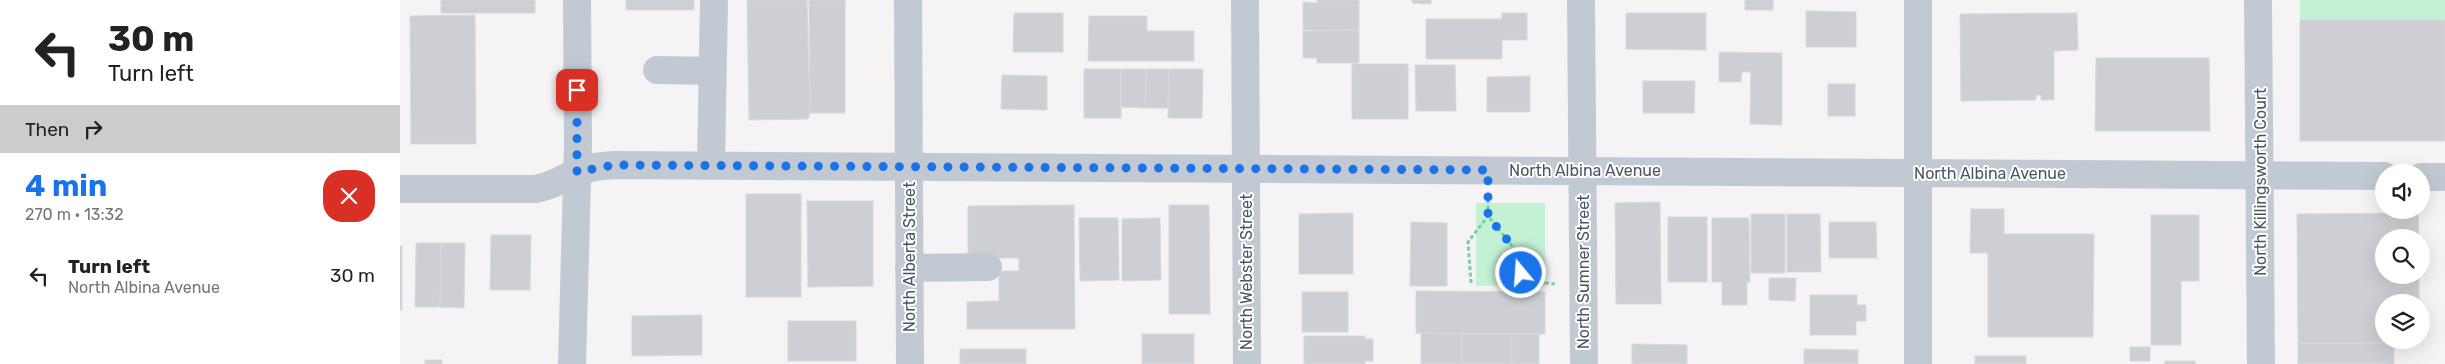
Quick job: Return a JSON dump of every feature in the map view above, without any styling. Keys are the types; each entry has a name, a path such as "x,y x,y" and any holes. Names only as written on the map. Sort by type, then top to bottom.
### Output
{"street":[{"path":"572,364 577,172 577,0"},
{"path":"711,165 714,0"},
{"name":"North Alberta Street","path":"908,0 910,364"},
{"name":"North Webster Street","path":"1245,0 1247,364"},
{"name":"North Sumner Street","path":"1581,0 1584,364"},
{"path":"1918,0 1918,364"},
{"name":"North Killingsworth Court","path":"2258,0 2261,364"},
{"path":"657,70 712,71"},
{"name":"North Albina Avenue","path":"400,189 535,189 548,187 577,172 614,165 2375,176"},
{"path":"2430,177 2445,177"},
{"path":"909,268 988,267"}],"path":[{"path":"1471,283 1468,242 1488,216 1488,170"},
{"path":"1488,216 1513,247 1521,273 1536,282 1583,287"}],"green space":[{"path":"2300,0 2445,0 2445,20 2300,20"},
{"path":"1476,203 1545,203 1545,286 1476,286"}],"building":[{"path":"441,0 535,0 535,13 441,13"},
{"path":"626,0 694,0 694,10 626,10"},
{"path":"747,0 807,0 810,113 808,119 749,120"},
{"path":"809,0 845,0 845,113 810,113"},
{"path":"1317,0 1359,0 1359,30 1303,30 1303,2 1317,3"},
{"path":"1412,0 1431,0 1431,4 1412,3"},
{"path":"1745,0 1773,0 1773,10 1745,10"},
{"path":"1806,11 1856,12 1856,47 1806,47"},
{"path":"1014,13 1063,13 1063,52 1013,52"},
{"path":"1502,13 1527,13 1527,40 1502,40 1502,59 1426,59 1426,19 1502,19"},
{"path":"1626,13 1706,13 1706,50 1626,49"},
{"path":"2077,13 2078,50 2054,51 2054,100 2041,100 2041,95 2036,95 2036,100 1961,101 1960,14"},
{"path":"475,15 476,144 411,144 410,16"},
{"path":"1089,16 1147,16 1147,31 1194,31 1194,61 1088,61"},
{"path":"2300,20 2445,20 2445,141 2300,141"},
{"path":"1359,30 1359,63 1317,63 1317,58 1303,58 1303,31"},
{"path":"1719,52 1782,53 1782,125 1750,124 1751,72 1742,72 1741,82 1719,82"},
{"path":"2096,58 2209,58 2210,131 2095,131"},
{"path":"1352,64 1408,64 1408,119 1352,119"},
{"path":"1415,65 1455,65 1456,111 1416,111"},
{"path":"1084,69 1121,69 1121,118 1084,118"},
{"path":"1121,69 1146,69 1145,108 1121,107"},
{"path":"1146,69 1169,69 1168,108 1145,108"},
{"path":"1169,69 1203,69 1202,118 1168,118"},
{"path":"1002,75 1047,76 1047,110 1001,109"},
{"path":"1530,76 1530,112 1487,112 1487,77"},
{"path":"1643,81 1695,81 1694,113 1643,113"},
{"path":"1828,84 1855,84 1855,116 1828,116"},
{"path":"746,194 801,194 801,297 746,297"},
{"path":"807,201 873,201 873,286 808,287"},
{"path":"1660,202 1661,304 1616,304 1615,203"},
{"path":"1074,205 1075,329 967,329 967,302 999,301 999,271 1019,271 1019,258 968,258 968,206"},
{"path":"1169,205 1209,205 1210,314 1169,314"},
{"path":"1971,209 2004,209 2004,234 2094,234 2093,337 1988,337 1988,253 1970,253"},
{"path":"1353,213 1353,274 1299,274 1299,214"},
{"path":"2375,213 2375,219 2418,219 2419,229 2375,229 2375,284 2419,284 2419,294 2375,294 2375,343 2298,343 2297,214"},
{"path":"1751,214 1785,214 1785,273 1751,273"},
{"path":"1787,214 1820,214 1821,272 1787,272"},
{"path":"2151,215 2199,215 2199,281 2181,281 2181,345 2151,345"},
{"path":"1668,217 1707,217 1707,282 1668,282"},
{"path":"1079,218 1118,218 1119,280 1080,281"},
{"path":"1160,218 1161,280 1122,281 1122,219"},
{"path":"1712,218 1749,218 1750,282 1747,282 1747,305 1722,305 1722,282 1712,282"},
{"path":"1411,222 1447,223 1447,286 1410,286"},
{"path":"1829,222 1876,222 1877,258 1829,258"},
{"path":"491,235 531,235 530,290 490,290"},
{"path":"416,243 441,243 440,307 415,307"},
{"path":"441,243 465,243 464,308 440,307"},
{"path":"400,246 402,246 402,310 400,310"},
{"path":"1769,278 1796,278 1795,301 1769,300"},
{"path":"1416,291 1545,292 1545,334 1416,333"},
{"path":"1302,292 1348,292 1348,332 1302,332"},
{"path":"1810,295 1857,295 1857,305 1866,305 1866,321 1856,321 1856,335 1810,335"},
{"path":"702,315 702,355 632,356 632,316"},
{"path":"788,321 856,321 856,361 788,361"},
{"path":"1421,333 1462,334 1462,364 1421,364"},
{"path":"1142,334 1194,334 1194,364 1142,364"},
{"path":"1462,334 1512,334 1512,364 1462,364"},
{"path":"1512,334 1539,334 1539,364 1512,364"},
{"path":"1304,336 1365,336 1365,339 1373,339 1373,361 1365,361 1365,364 1304,364"},
{"path":"2298,343 2375,343 2375,349 2394,349 2394,364 2298,364"},
{"path":"1632,344 1687,345 1687,364 1632,364"},
{"path":"2130,347 2150,347 2150,361 2130,361"},
{"path":"960,349 1026,349 1026,364 960,364"},
{"path":"1804,349 1858,350 1858,364 1804,364"},
{"path":"1975,356 2026,356 2026,364 1975,364"},
{"path":"425,360 442,360 442,364 425,364"},
{"path":"2165,361 2195,361 2195,364 2165,364"}],"route":[{"path":"577,90 577,172 595,167 614,165 1488,170 1488,216 1513,247 1521,273"}]}
